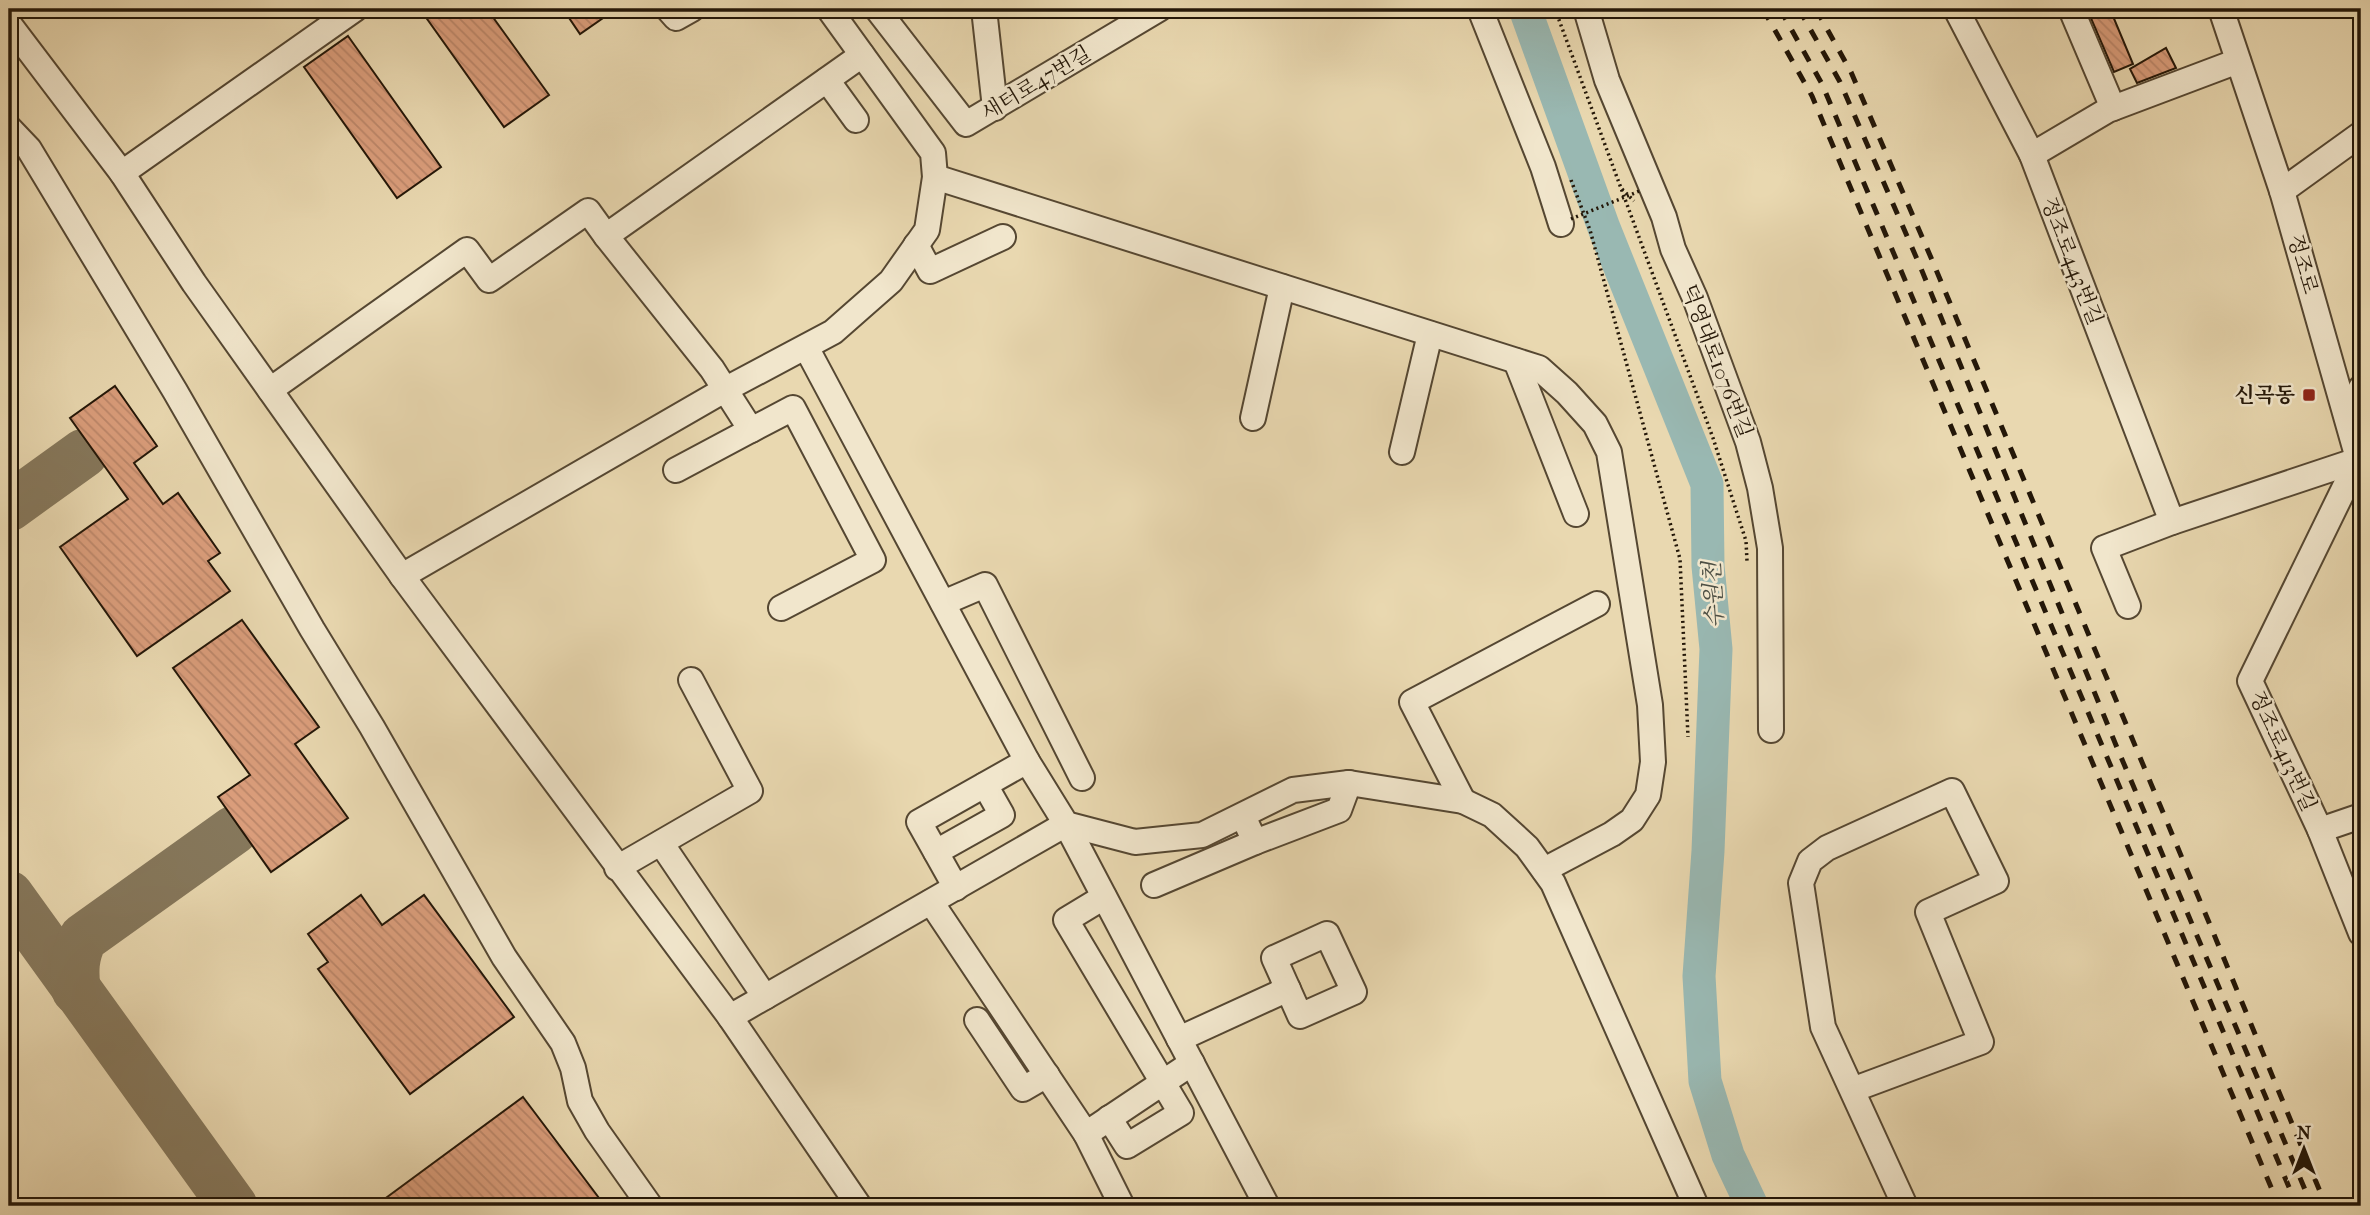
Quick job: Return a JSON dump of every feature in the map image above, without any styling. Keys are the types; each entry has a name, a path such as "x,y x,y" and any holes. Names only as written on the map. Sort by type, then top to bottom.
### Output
{"street":[{"path":"122,173 355,9"},
{"path":"668,9 676,18 692,9"},
{"path":"402,576 726,389 833,332 891,281 927,230 935,177 933,153 829,9"},
{"name":"새터로47번길","path":"877,9 966,124 1159,9"},
{"path":"984,9 995,108"},
{"path":"1480,9 1566,221"},
{"name":"덕영대로1076번길","path":"1586,9 1607,80 1695,298 1748,442 1760,488 1770,548 1772,730"},
{"name":"정조로443번길","path":"1956,9 2032,155 2172,522"},
{"path":"2071,9 2110,109"},
{"name":"정조로","path":"2221,9 2282,191 2360,464"},
{"path":"9,24 122,173 194,283 402,576 730,1017 859,1206"},
{"path":"606,236 862,55"},
{"path":"2032,155 2110,109 2238,61"},
{"path":"827,80 856,120"},
{"path":"9,128 29,149 175,391 504,957 564,1043 580,1101 597,1131 650,1206"},
{"path":"2282,191 2361,134"},
{"path":"935,177 1539,368 1567,393 1595,424 1609,452 1650,705 1653,762 1648,795 1632,820 1612,834 1544,870"},
{"path":"270,390 467,250 489,280 588,211 726,389 751,430"},
{"path":"916,245 930,271 1003,237"},
{"path":"1253,418 1282,287"},
{"path":"1402,452 1430,334"},
{"path":"806,346 1027,761 1066,824 1267,1206"},
{"path":"1516,361 1576,514"},
{"path":"2347,417 2361,388"},
{"path":"676,470 793,408 873,560"},
{"path":"2128,606 2104,548 2172,522 2360,464"},
{"name":"정조로413번길","path":"2360,464 2250,681 2319,830 2361,933"},
{"path":"781,608 910,541"},
{"path":"943,603 985,584 1082,778"},
{"path":"1463,801 1412,702 1597,604"},
{"path":"617,868 750,791 691,680"},
{"path":"956,888 919,822 1027,761"},
{"path":"730,1017 1066,824 1135,842 1202,835 1293,790 1349,783 1463,801 1492,815 1527,847 1553,883 1696,1206"},
{"path":"1154,885 1339,810 1349,783"},
{"path":"936,852 1002,815 985,785"},
{"path":"1852,1090 1981,1042 1928,912 1996,881 1952,791 1827,848 1810,861 1801,883 1823,1027 1905,1206"},
{"path":"1243,816 1255,842"},
{"path":"2319,830 2361,816"},
{"path":"661,843 765,997"},
{"path":"1104,897 1066,920 1181,1113 1127,1146 1109,1118"},
{"path":"931,902 1086,1134 1122,1206"},
{"path":"1179,1039 1288,989"},
{"path":"977,1020 1023,1089 1047,1075"},
{"path":"1086,1134 1192,1063"}],"path":[{"path":"1555,9 1713,438 1746,541 1748,567"},
{"path":"1568,173 1590,230 1680,559 1688,737"},
{"path":"1566,221 1642,190"}],"building":[{"path":"420,9 487,9 549,95 504,127"},
{"path":"563,9 616,9 580,34"},
{"path":"2087,9 2110,9 2133,64 2114,72"},
{"path":"348,36 441,167 397,198 304,67"},
{"path":"2166,48 2176,68 2137,83 2130,69"},
{"path":"115,386 157,446 134,463 163,504 178,493 220,553 208,561 230,591 137,656 60,547 128,499 70,418"},
{"path":"242,620 319,727 295,744 348,818 271,872 218,797 250,775 173,668"},
{"path":"361,895 382,925 424,895 514,1017 410,1094 318,969 328,962 308,934"},
{"path":"523,1097 605,1206 375,1206"}],"waterway":[{"name":"수원천","path":"1525,9 1604,228 1707,484 1708,566 1716,649 1708,851 1699,976 1705,1081 1728,1155 1752,1206"}],"taxiway":[{"path":"9,507 84,453"},
{"path":"76,990 75,964 83,938 234,830"},
{"path":"9,895 233,1206"}],"railway":[{"path":"1763,9 1812,96 2279,1206"},
{"path":"1780,9 1822,84 2297,1206"},
{"path":"1799,9 1840,82 1920,266 2118,750 2312,1206"},
{"path":"1816,9 1851,72 1932,260 2326,1206"}],"place":[{"name":"신곡동","path":"2309,395"}]}
